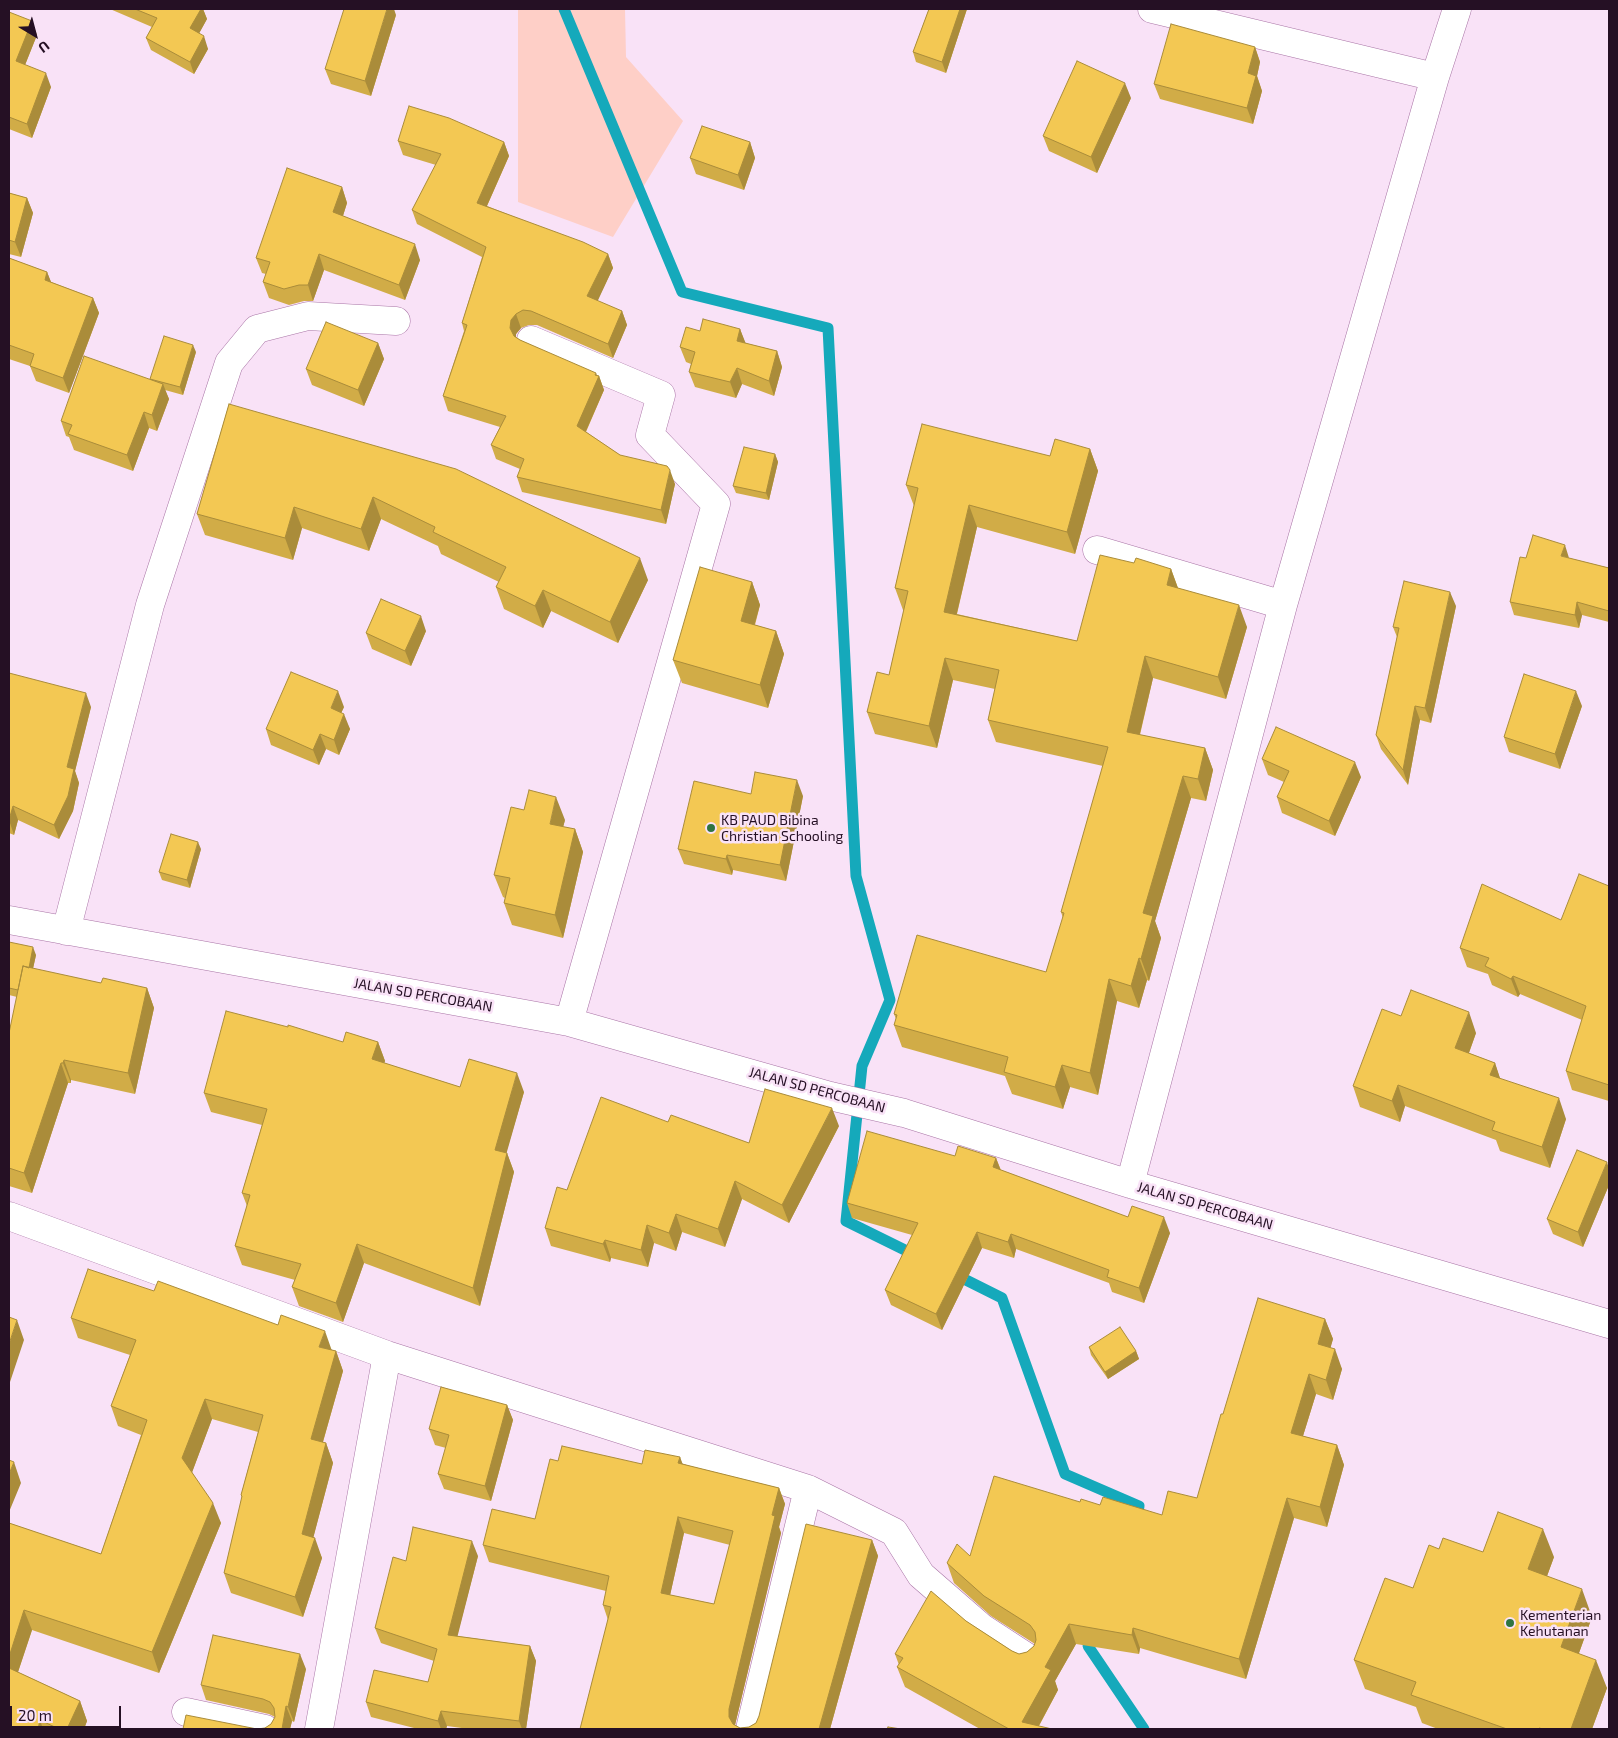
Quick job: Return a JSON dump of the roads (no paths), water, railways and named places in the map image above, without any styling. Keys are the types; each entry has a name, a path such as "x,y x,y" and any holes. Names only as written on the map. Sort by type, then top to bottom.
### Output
{"street":[{"path":"1152,9 1436,77"},
{"path":"1130,1184 1284,605 1457,9"},
{"path":"66,931 150,604 230,363 257,329 308,316 396,321"},
{"path":"531,340 661,395 650,435 716,504 569,1022"},
{"path":"1098,550 1284,605"},
{"name":"JALAN SD PERCOBAAN","path":"9,920 569,1022 830,1096 904,1113 1130,1184 1609,1324"},
{"path":"9,1216 387,1355 808,1489 894,1532 921,1575 982,1628 1028,1658"},
{"path":"319,1729 387,1355"},
{"path":"750,1729 808,1489"},
{"path":"186,1712 265,1729"}],"waterway":[{"path":"564,9 682,292 828,328 856,876 890,1000 862,1066 846,1221 917,1256"},
{"path":"954,1274 1002,1298 1065,1474 1139,1506 1136,1523"},
{"path":"1095,1633 1088,1646 1144,1729"}],"place":[{"name":"KB PAUD Bibina Christian Schooling","path":"711,828"},
{"name":"Kementerian Kehutanan","path":"1510,1623"}]}
